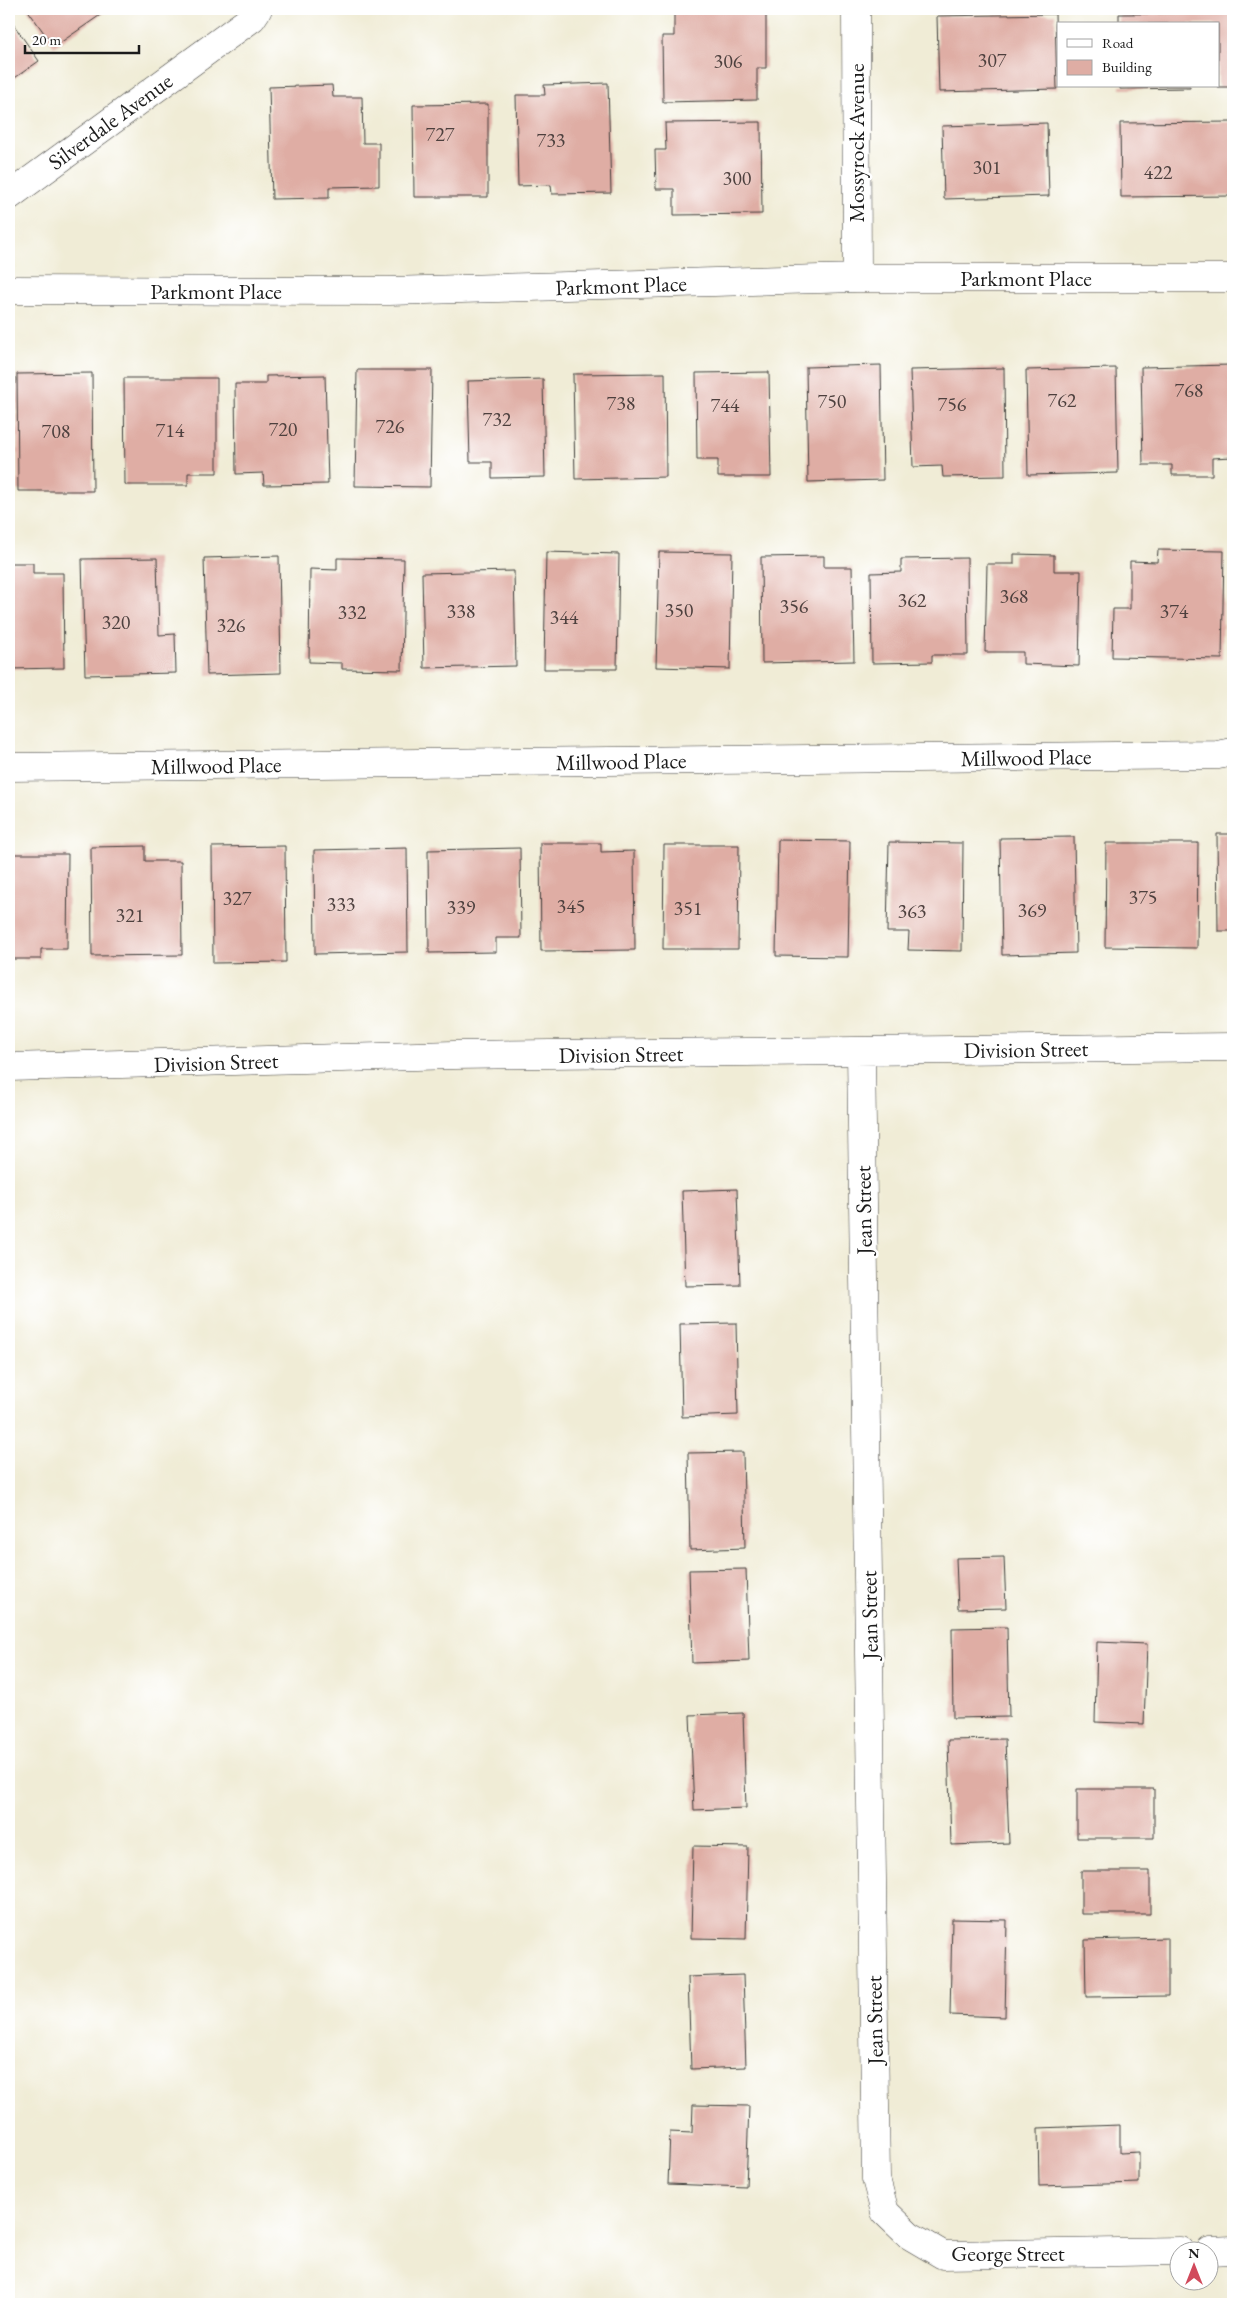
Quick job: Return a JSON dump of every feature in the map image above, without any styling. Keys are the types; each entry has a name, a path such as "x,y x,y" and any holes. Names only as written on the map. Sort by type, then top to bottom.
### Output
{"street":[{"name":"Silverdale Avenue","path":"9,196 252,18 258,9"},
{"name":"Mossyrock Avenue","path":"856,9 857,278"},
{"name":"Parkmont Place","path":"9,290 389,291 857,278 1233,278"},
{"name":"Millwood Place","path":"9,767 1178,756 1218,755 1233,752"},
{"name":"Division Street","path":"9,1067 454,1055 1233,1047"},
{"name":"Jean Street","path":"861,1051 876,2179"},
{"name":"George Street","path":"876,2179 885,2212 909,2236 943,2255 1170,2251"},
{"path":"1220,2251 1233,2250"}],"building":[{"path":"27,9 109,9 54,47"},
{"path":"674,9 766,9 766,68 757,68 757,100 663,102 662,36 674,36"},
{"path":"1233,13 1233,87 1220,87 1220,22 1119,22 1119,14"},
{"path":"1055,14 1057,89 939,92 937,16"},
{"path":"9,18 39,61 9,82"},
{"path":"608,83 611,193 552,194 551,185 518,186 516,95 545,95 544,85"},
{"path":"332,85 333,97 362,97 363,143 379,143 379,186 329,187 329,198 272,199 269,87"},
{"path":"1120,88 1190,88 1120,89"},
{"path":"488,104 488,197 414,197 413,105"},
{"path":"761,122 762,214 674,215 674,189 656,189 655,150 666,150 665,123"},
{"path":"1233,122 1233,196 1121,197 1120,123"},
{"path":"1047,123 1049,196 944,199 942,126"},
{"path":"881,365 883,480 808,482 806,367"},
{"path":"1231,365 1233,457 1212,458 1212,475 1172,475 1172,465 1143,465 1141,367"},
{"path":"1004,368 1005,476 943,477 942,466 913,467 910,370"},
{"path":"1116,368 1118,473 1028,475 1026,370"},
{"path":"357,370 432,370 430,487 355,486"},
{"path":"769,372 771,477 718,477 718,460 697,460 696,373"},
{"path":"92,373 93,491 18,491 17,374"},
{"path":"665,373 666,477 575,479 573,374"},
{"path":"325,375 328,484 264,485 263,473 236,474 235,384 266,384 266,376"},
{"path":"124,378 217,378 217,473 188,473 188,485 125,485"},
{"path":"543,379 545,477 492,478 492,462 470,462 468,381"},
{"path":"1158,550 1224,551 1222,659 1112,657 1113,609 1130,609 1130,561 1157,562"},
{"path":"546,552 619,554 617,669 544,669"},
{"path":"659,552 732,553 730,669 656,667"},
{"path":"1014,554 1054,555 1054,571 1081,571 1079,666 1023,664 1023,652 985,652 987,564 1014,564"},
{"path":"279,556 281,673 207,675 204,558"},
{"path":"824,556 824,567 852,567 854,661 762,663 761,557"},
{"path":"157,558 159,635 175,634 176,673 85,675 82,559"},
{"path":"337,558 404,559 402,670 342,669 342,663 309,662 310,569 337,570"},
{"path":"967,558 968,655 932,655 932,662 872,663 871,573 901,572 901,559"},
{"path":"9,563 33,563 33,573 63,573 64,668 9,669"},
{"path":"514,571 516,666 424,668 422,573"},
{"path":"1217,834 1233,834 1233,931 1218,931"},
{"path":"1074,837 1076,953 1002,955 1000,838"},
{"path":"778,840 850,841 848,957 776,956"},
{"path":"889,842 963,843 962,951 908,950 909,932 887,932"},
{"path":"540,843 601,843 601,852 634,851 635,950 541,951"},
{"path":"1106,843 1198,843 1197,948 1105,947"},
{"path":"664,845 739,845 738,949 663,949"},
{"path":"145,846 145,861 181,861 182,955 92,956 91,847"},
{"path":"285,846 286,962 213,963 212,847"},
{"path":"407,848 408,952 315,954 314,850"},
{"path":"520,848 521,938 496,938 496,952 429,953 428,850"},
{"path":"9,854 68,854 67,949 41,949 41,959 9,959"},
{"path":"737,1189 740,1285 685,1286 682,1191"},
{"path":"736,1323 738,1415 682,1417 680,1324"},
{"path":"743,1452 745,1548 690,1550 688,1453"},
{"path":"1004,1557 1006,1608 958,1609 956,1558"},
{"path":"746,1569 749,1661 692,1663 689,1570"},
{"path":"1007,1627 1009,1717 953,1718 952,1628"},
{"path":"1097,1642 1147,1644 1144,1724 1095,1722"},
{"path":"743,1713 746,1808 694,1810 690,1715"},
{"path":"1005,1739 1009,1843 951,1845 948,1740"},
{"path":"1077,1789 1154,1789 1154,1838 1077,1838"},
{"path":"693,1846 748,1847 746,1939 691,1938"},
{"path":"1081,1871 1150,1871 1150,1914 1081,1914"},
{"path":"952,1919 1007,1920 1005,2017 950,2015"},
{"path":"1168,1938 1168,1996 1086,1997 1085,1940"},
{"path":"743,1975 746,2067 691,2069 688,1977"},
{"path":"693,2105 749,2106 746,2187 668,2184 670,2132 692,2133"},
{"path":"1120,2125 1120,2153 1139,2152 1139,2183 1039,2186 1038,2128"}]}
